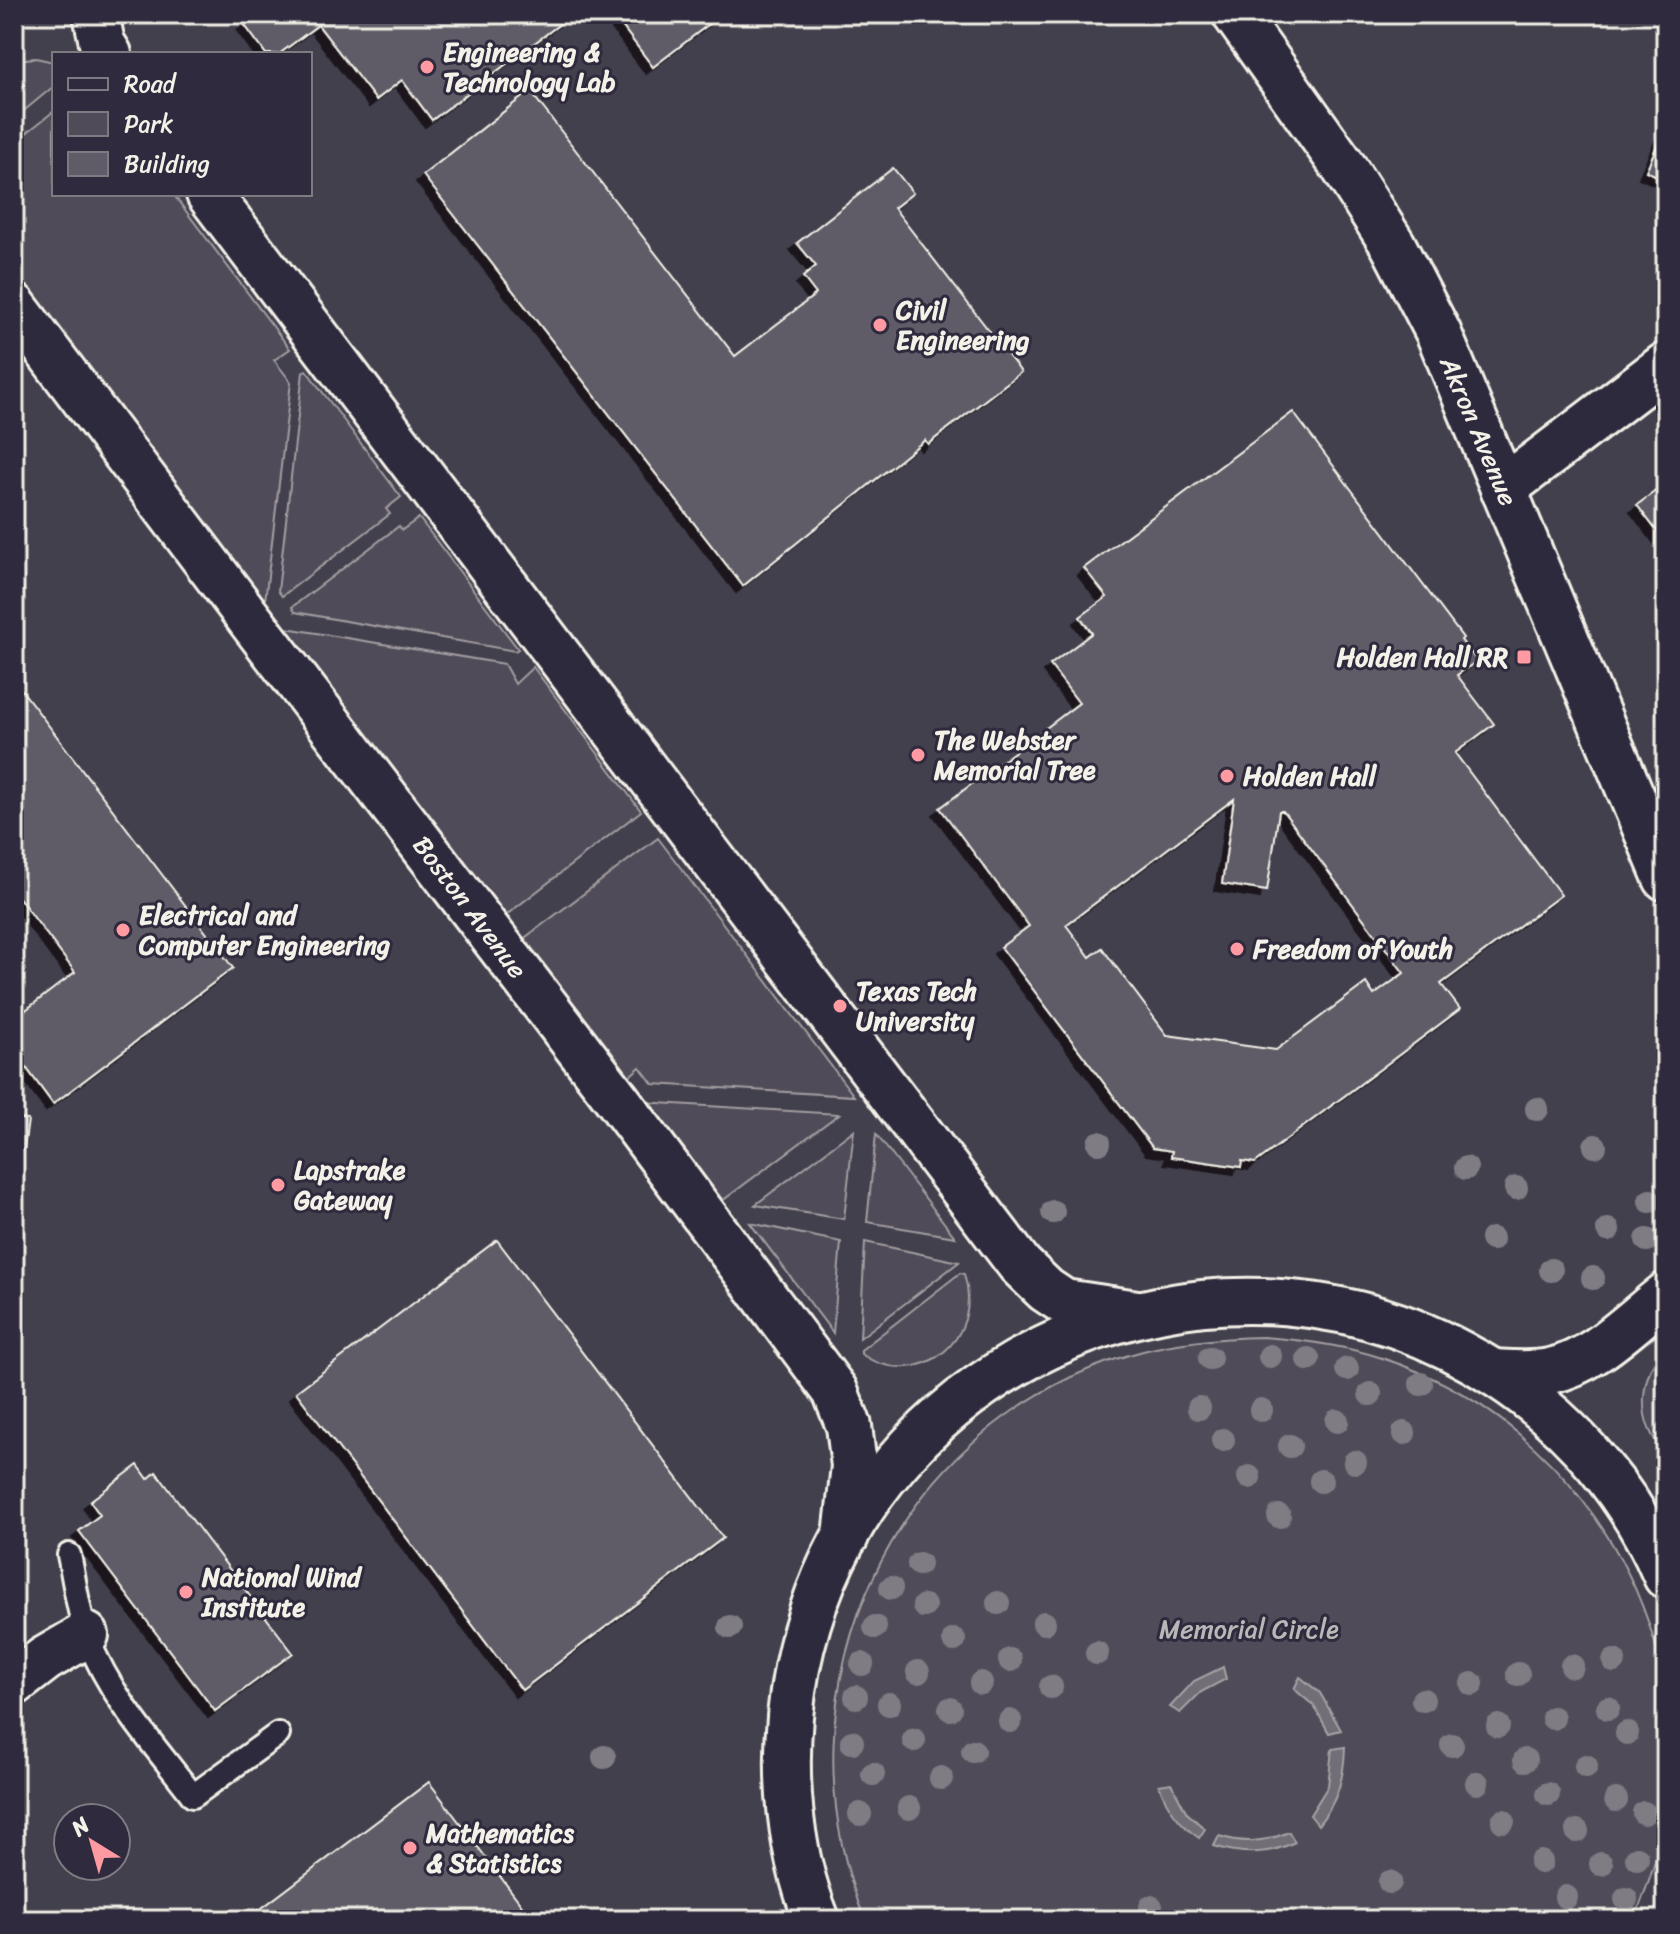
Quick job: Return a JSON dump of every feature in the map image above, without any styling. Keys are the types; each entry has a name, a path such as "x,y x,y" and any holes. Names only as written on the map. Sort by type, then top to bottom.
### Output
{"street":[{"path":"96,14 102,43 108,52"},
{"name":"Akron Avenue","path":"1235,14 1343,166 1393,245 1438,332 1666,878"},
{"path":"211,196 1020,1265 1046,1290 1064,1302 1137,1313"},
{"name":"Boston Avenue","path":"14,306 835,1391 849,1426 854,1466 846,1536"},
{"path":"1503,489 1666,365"},
{"path":"1493,1372 1525,1374 1552,1371 1576,1362 1666,1295"},
{"path":"817,1920 794,1838 787,1779 788,1734 802,1645 826,1575 879,1484 939,1418 1011,1365 1093,1326 1137,1313 1182,1305 1272,1301 1316,1305 1361,1314 1446,1345 1523,1392 1589,1453 1641,1526 1666,1576"},
{"path":"14,1683 45,1659 86,1635"}],"lane":[{"path":"69,1555 86,1635 103,1674 193,1796 278,1734"}],"shaded area":[{"name":"Texas Tech University","path":"14,14 1666,14 1666,1920 14,1920"},
{"path":"1223,1667 1226,1679 1201,1692 1180,1713 1170,1707 1194,1681"},
{"path":"1300,1677 1320,1693 1341,1730 1329,1733 1314,1706 1294,1689"},
{"path":"1345,1747 1339,1789 1318,1825 1310,1815 1328,1786 1332,1749"},
{"path":"1171,1783 1187,1813 1205,1829 1199,1838 1180,1821 1166,1801 1159,1785"},
{"path":"1289,1832 1295,1842 1265,1851 1245,1852 1214,1846 1219,1836 1254,1841"}],"green space":[{"path":"36,58 52,62 52,88 14,119 14,60"},
{"path":"52,113 52,196 175,196 290,349 274,360 291,382 265,601 261,605 14,277 14,143"},
{"path":"306,370 401,497 386,509 390,514 282,596 278,591 303,372"},
{"path":"419,518 518,649 515,651 295,612 292,607 399,526 402,530"},
{"path":"280,627 504,664 515,684 533,667 641,811 501,919"},
{"path":"658,838 854,1096 653,1084 640,1067 623,1082 518,943"},
{"path":"641,1102 839,1114 718,1204"},
{"path":"854,1130 844,1219 755,1205"},
{"path":"876,1134 955,1237 867,1222"},
{"path":"750,1223 841,1242 833,1333"},
{"path":"865,1242 959,1262 860,1338"},
{"path":"960,1273 964,1274 968,1298 965,1320 956,1339 942,1353 925,1363 905,1367 883,1364 861,1354 861,1350"},
{"name":"Memorial Circle","path":"1263,1337 1367,1353 1430,1377 1474,1401 1515,1431 1552,1466 1585,1504 1613,1547 1636,1592 1654,1640 1663,1680 1667,1721 1668,1762 1662,1833 1634,1920 865,1920 840,1831 834,1742 846,1655 876,1572 921,1498 982,1435 1056,1385 1143,1351 1202,1341"},
{"path":"1666,1345 1666,1454 1649,1428 1644,1400 1650,1371"}],"building":[{"name":"Engineering & Technology Lab","path":"257,14 573,14 432,120 402,80 376,100 318,25 282,52 265,52 244,24"},
{"name":"Engineering & Technology Lab","path":"613,14 722,14 653,67"},
{"name":"Civil Engineering","path":"530,91 735,356 816,294 803,277 816,266 797,243 893,168 913,193 894,208 1021,372 928,444 925,440 743,586 423,175"},
{"path":"1666,125 1666,180 1646,171"},
{"name":"Holden Hall","path":"1293,412 1463,638 1461,640 1477,661 1457,675 1494,724 1455,753 1561,895 1441,984 1460,1009 1255,1163 1242,1161 1241,1167 1171,1157 1172,1151 1153,1148 1001,947 1029,926 940,808 1079,703 1050,665 1092,633 1080,617 1107,597 1084,568","holes":["1234,799 1222,884 1267,891 1279,811 1283,811 1404,973 1374,995 1366,983 1276,1050 1167,1035 1102,948 1090,957 1066,925"]},
{"path":"1666,483 1666,543 1637,505"},
{"name":"Electrical and Computer Engineering","path":"14,680 233,968 53,1104 14,1051 14,1019 75,972 14,891"},
{"path":"14,1118 28,1120 24,1149 14,1156"},
{"path":"497,1240 723,1538 522,1690 296,1392"},
{"name":"National Wind Institute","path":"138,1465 148,1479 156,1472 293,1653 215,1711 79,1531 100,1515 90,1501"},
{"name":"Mathematics & Statistics","path":"429,1782 533,1920 259,1920 254,1914"}],"place":[{"name":"Engineering & Technology Lab","path":"427,67"},
{"name":"Civil Engineering","path":"880,325"},
{"name":"Holden Hall RR","path":"1524,657"},
{"name":"The Webster Memorial Tree","path":"918,755"},
{"name":"Holden Hall","path":"1227,776"},
{"name":"Electrical and Computer Engineering","path":"123,930"},
{"name":"Freedom of Youth","path":"1237,949"},
{"name":"Texas Tech University","path":"840,1006"},
{"name":"Lapstrake Gateway","path":"278,1185"},
{"name":"National Wind Institute","path":"186,1592"},
{"name":"Mathematics & Statistics","path":"410,1848"}]}
